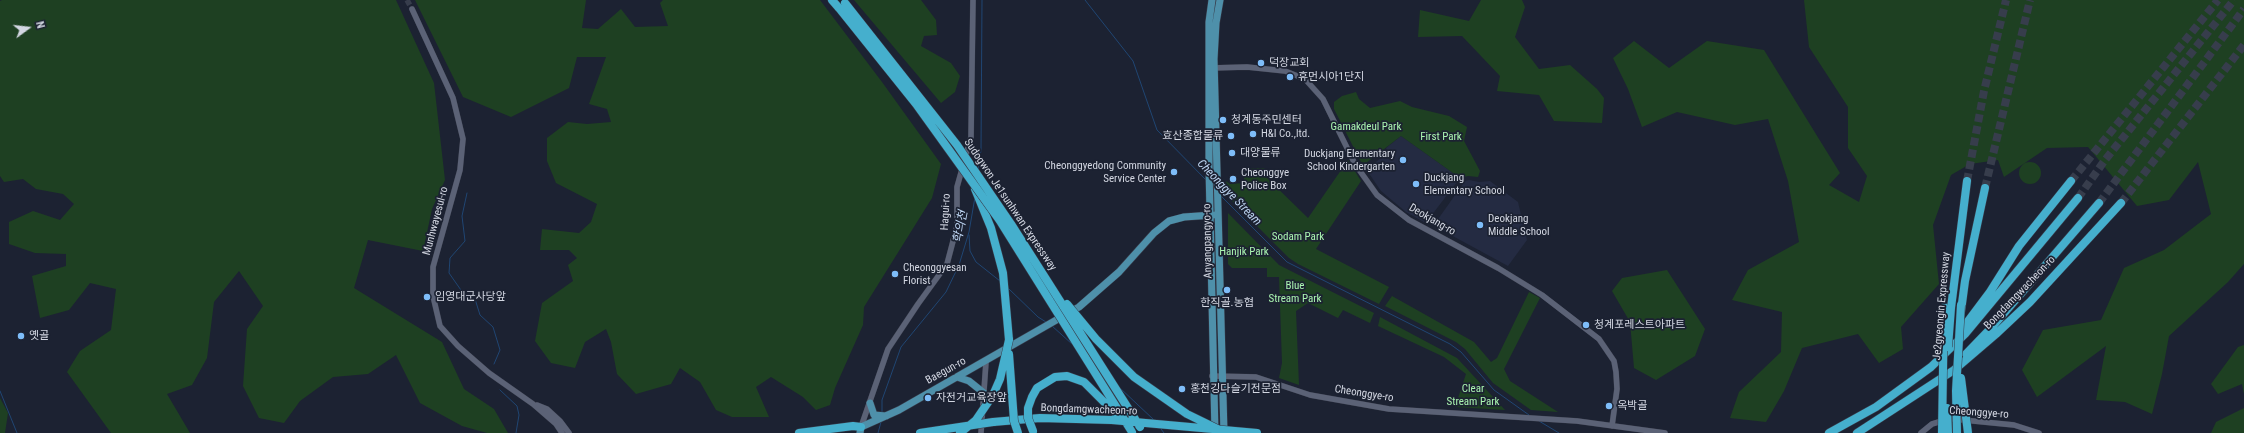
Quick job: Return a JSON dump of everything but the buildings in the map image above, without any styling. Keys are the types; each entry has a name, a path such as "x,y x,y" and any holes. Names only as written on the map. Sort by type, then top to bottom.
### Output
{"highway":[{"name":"Sudogwon Je1sunhwan Expressway","path":"832,0 843,4 957,145 1047,280 1144,433"},
{"name":"Sudogwon Je1sunhwan Expressway","path":"843,4 1000,221 1133,433"},
{"path":"970,179 998,251 1006,293 1014,421 1018,433"},
{"name":"Je2gyeongin Expressway","path":"1948,433 1948,308 1967,181"},
{"name":"Bongdamgwacheon-ro","path":"1915,377 1966,324 2019,246 2071,181"},
{"name":"Je2gyeongin Expressway","path":"1957,433 1956,391 1961,306 1985,188"},
{"name":"Bongdamgwacheon-ro","path":"1824,433 1832,431 1876,406 1931,367 1965,334 2078,198"},
{"name":"Bongdamgwacheon-ro","path":"1926,389 1963,357 1993,326 2098,203"},
{"name":"Bongdamgwacheon-ro","path":"1857,433 1954,370 2013,318 2121,203"},
{"path":"1047,280 1096,339 1134,377 1187,414 1225,433"},
{"path":"1961,306 1960,373 1968,433"},
{"path":"1942,433 1948,308"},
{"path":"960,433 976,420 993,395 1000,378 1008,340"},
{"path":"1034,432 1028,418 1028,408 1032,397 1045,382 1055,377 1066,376 1084,382 1133,433"},
{"name":"Bongdamgwacheon-ro","path":"920,433 993,422 1040,418 1112,420 1258,433"},
{"path":"799,433 853,426 861,430"}],"main road":[{"name":"Anyangpangyo-ro","path":"1212,0 1208,22 1212,68 1219,215 1221,376 1225,433"},
{"name":"Anyangpangyo-ro","path":"1215,433 1212,376 1208,168 1212,68 1216,23 1220,0"},
{"path":"1209,215 1219,215"},
{"name":"Baegun-ro","path":"861,430 877,418 899,410 986,362 1079,307 1119,272 1154,233 1169,221 1184,217 1209,215"},
{"path":"958,377 969,381 984,393"},
{"path":"870,403 872,412 877,418"}],"street":[{"name":"Hagui-ro","path":"861,430 888,349 947,264 955,234 957,226 957,187 971,137 973,0"},
{"name":"Munhwayesul-ro","path":"412,9 453,98 462,125 463,139 460,170 433,267 433,296 440,326 458,346 489,373 533,404 556,424 562,433"},
{"name":"Deokjang-ro","path":"1212,68 1285,71 1305,79 1323,99 1355,164 1377,195 1409,220 1542,295 1599,340 1614,361 1616,372 1617,389 1612,426"},
{"path":"981,433 986,362"},
{"name":"Cheonggye-ro","path":"1212,376 1256,377 1310,395 1389,409 1555,419 1612,426"},
{"name":"Munhwayesul-ro","path":"533,404 547,409 560,421 569,433"},
{"name":"Cheonggye-ro","path":"1921,433 1932,424 1948,418 2014,425 2039,433"},
{"path":"1612,426 1665,433"}],"shaded area":[{"name":"Duckjang Elementary School","path":"1401,136 1460,178 1428,220 1424,222 1406,212 1381,191 1368,172 1370,167 1388,152 1386,148"},
{"name":"Deokjang Middle School","path":"1469,180 1479,182 1490,181 1518,202 1527,240 1508,266 1438,228 1436,222 1465,181"}],"green space":[{"path":"396,0 434,83 445,180 432,209 423,251 368,240 354,288 442,342 464,389 494,409 508,433 487,433 462,426 420,403 396,355 368,374 333,377 300,401 284,423 259,418 243,386 247,329 263,306 239,271 214,302 207,358 192,385 167,394 190,433 111,433 67,372 80,351 111,330 116,289 90,283 69,310 40,318 32,276 66,266 66,254 35,253 9,244 9,222 33,211 60,220 74,204 63,194 36,189 23,179 4,182 0,176 0,1"},
{"path":"415,0 586,0 582,28 598,29 621,9 635,27 668,26 660,3 663,0 820,0 882,82 941,164 932,198 864,307 863,325 835,388 830,405 816,410 803,397 771,377 756,387 769,417 732,417 716,410 700,382 680,368 671,384 636,394 617,374 611,342 606,329 585,342 575,368 551,363 535,341 542,303 573,281 568,265 577,258 569,250 540,250 542,229 579,233 591,222 597,204 556,183 547,161 547,138 568,122 587,124 611,122 607,109 589,104 606,57 577,57 569,88 511,117 463,97"},
{"path":"854,0 921,0 936,20 937,35 924,36 921,46 951,63 960,76 955,92 941,103"},
{"path":"1481,0 1522,0 1525,7 1515,37 1539,69 1570,65 1597,89 1604,98 1602,123 1554,121 1539,95 1497,91 1500,76 1462,36 1418,37 1420,10 1469,21"},
{"path":"1804,0 2244,0 2244,264 2228,282 2169,336 2162,374 2152,414 2125,402 2096,400 2106,346 2037,397 2022,370 2043,330 2101,320 2124,268 2164,250 2211,214 2198,162 2169,200 2137,206 2088,147 2047,148 2004,177 1998,160 1970,164 1951,175 1933,225 1939,284 1901,327 1903,349 1879,363 1858,334 1802,348 1784,391 1766,422 1730,418 1739,392 1781,352 1782,312 1732,300 1748,270 1799,242 1788,181 1768,119 1735,125 1677,112 1642,127 1628,89 1613,58 1634,41 1669,68 1707,41 1764,50 1840,173 1829,185 1859,202 1867,176 1848,148 1848,107 1809,47"},
{"name":"First Park","path":"1356,92 1359,99 1370,108 1400,101 1412,107 1449,116 1467,127 1464,141 1480,171 1478,177 1468,176 1460,178 1401,136 1366,163 1361,162 1334,109 1334,102 1342,96"},
{"name":"Sodam Park","path":"1348,160 1361,181 1316,249 1389,287 1379,304 1298,264 1289,258 1228,197 1226,181 1230,184 1244,183 1244,169 1265,168 1264,175 1308,218"},
{"path":"2026,162 2034,162 2041,169 2041,177 2034,184 2026,184 2019,177 2019,169"},
{"name":"Blue Stream Park","path":"1228,213 1279,265 1374,313 1370,323 1343,310 1338,318 1308,303 1296,311 1299,385 1279,378 1282,363 1279,277 1267,277 1267,268 1232,268 1228,264"},
{"path":"1667,270 1705,329 1695,356 1656,380 1634,368 1630,322 1612,291 1622,278"},
{"path":"1529,292 1540,298 1504,369 1510,381 1558,412 1531,410 1493,383 1465,349 1456,342 1385,306 1392,296 1474,342 1491,362 1497,358"},
{"name":"Clear Stream Park","path":"1380,317 1457,358 1505,410 1455,407 1466,374 1444,357 1378,326"},
{"path":"2244,345 2244,394 2242,384 2218,394 2211,384 2238,347"},
{"path":"0,398 8,413 5,433 0,433"},
{"path":"2244,408 2244,433 2211,433 2216,422"}],"waterway":[{"name":"학의천","path":"978,170 981,150 982,0"},
{"name":"Cheonggye Stream","path":"1085,0 1133,61 1157,130 1207,181"},
{"path":"467,193 462,216 465,241 450,258 449,273 463,293 475,299 480,315 493,327 500,350 494,364"},
{"name":"Cheonggye Stream","path":"1220,195 1287,262 1450,344 1461,352 1494,390 1529,415"},
{"name":"학의천","path":"882,413 882,400 901,347 946,292 959,265 969,232 975,197"},
{"path":"969,235 970,251 976,262 1000,281"},
{"path":"1008,288 1038,317 1046,322"},
{"path":"1052,326 1072,344"},
{"path":"1120,388 1154,420"},
{"path":"500,390 517,406 519,415 516,433"},
{"path":"0,391 17,433"},
{"name":"Cheonggye Stream","path":"1539,421 1559,433"},
{"name":"학의천","path":"878,433 881,422"},
{"path":"1161,429 1164,433"}],"tunnel":[{"path":"407,0 412,9"},
{"path":"1967,181 1984,91 2006,0"},
{"path":"1985,188 2030,0"},
{"path":"2071,181 2218,0"},
{"path":"2078,198 2105,160 2234,0"},
{"path":"2099,203 2244,9"},
{"path":"2121,203 2244,45"}],"place":[{"name":"덕장교회","path":"1261,63"},
{"name":"휴먼시아1단지","path":"1290,77"},
{"name":"청계동주민센터","path":"1223,120"},
{"name":"H&I Co.,ltd.","path":"1253,134"},
{"name":"효산종합물류","path":"1231,136"},
{"name":"대양물류","path":"1232,153"},
{"name":"Duckjang Elementary School Kindergarten","path":"1403,160"},
{"name":"Cheonggyedong Community Service Center","path":"1174,172"},
{"name":"Cheonggye Police Box","path":"1233,179"},
{"name":"Duckjang Elementary School","path":"1416,184"},
{"name":"Deokjang Middle School","path":"1480,225"},
{"name":"Cheonggyesan Florist","path":"895,274"},
{"name":"한직골.농협","path":"1227,290"},
{"name":"임영대군사당앞","path":"427,297"},
{"name":"청계포레스트아파트","path":"1586,325"},
{"name":"옛골","path":"21,336"},
{"name":"홍천깅다슬기전문점","path":"1182,389"},
{"name":"자전거교육장앞","path":"928,398"},
{"name":"옥박골","path":"1609,406"}],"park label":[{"name":"Gamakdeul Park","path":"1366,127"},
{"name":"Hanjik Park","path":"1244,252"}]}
